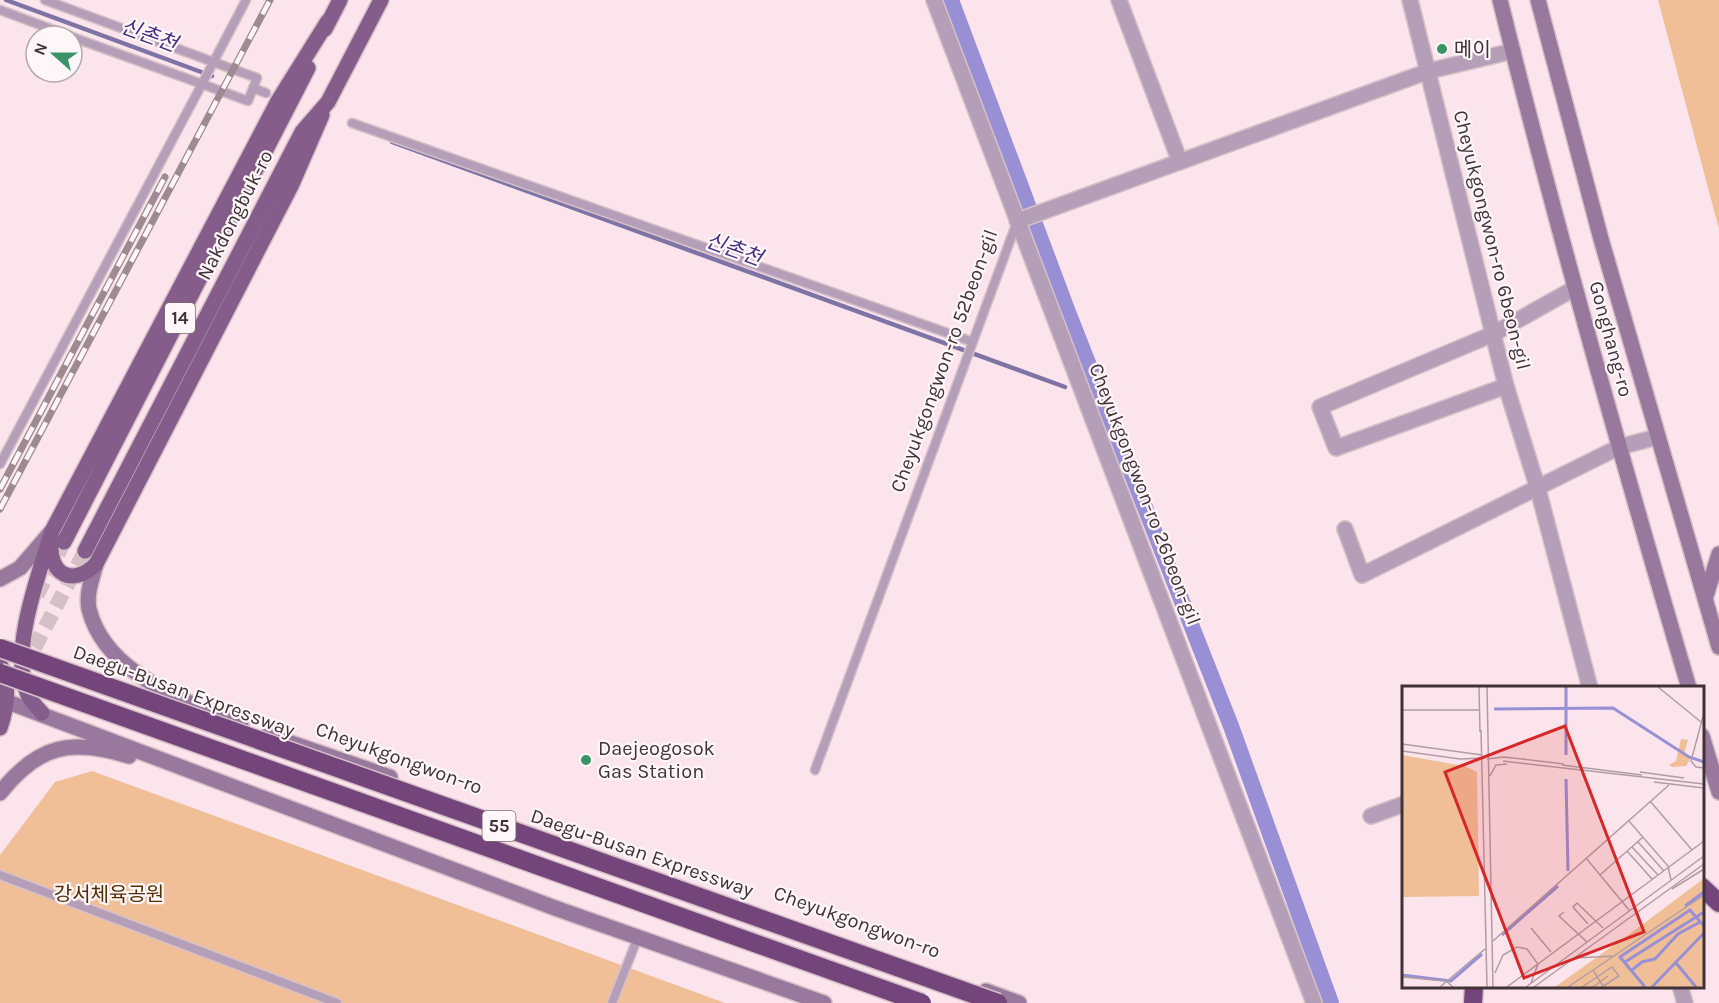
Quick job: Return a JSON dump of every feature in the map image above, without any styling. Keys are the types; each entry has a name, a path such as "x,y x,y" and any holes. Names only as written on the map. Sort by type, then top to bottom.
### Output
{"highway":[{"name":"Daegu-Busan Expressway","path":"0,648 998,1003"},
{"name":"55","path":"1,669 922,1003"},
{"path":"1704,888 1719,903"},
{"path":"1473,1003 1474,988"}],"main road":[{"name":"Nakdongbuk-ro","path":"64,542 296,95 328,21 340,0"},
{"name":"Nakdongbuk-ro","path":"85,551 302,132 328,102 381,0"},
{"name":"Gonghang-ro","path":"1500,0 1575,288 1688,686"},
{"name":"Gonghang-ro","path":"1538,0 1657,437 1719,647"},
{"path":"42,714 28,697 23,658 34,591 52,531 278,101 328,21"},
{"path":"241,726 136,673 102,640 89,608 88,593 96,564 292,184 328,102"},
{"path":"52,531 50,556 55,568 63,575 78,576 88,572 96,564"},
{"path":"0,579 20,568 52,531"},
{"path":"1705,599 1719,554"},
{"path":"0,644 23,658"},
{"path":"0,728 3,700 1,669 23,658"},
{"name":"Cheyukgongwon-ro","path":"23,658 35,662 57,664 292,742 1019,1003"},
{"path":"3,700 638,937 824,1003"},
{"path":"1704,743 1719,792"},
{"path":"0,793 18,772 40,755 61,747 79,745 105,749 226,790 266,798"}],"street":[{"name":"Cheyukgongwon-ro 26beon-gil","path":"933,0 1314,1003"},
{"path":"1119,0 1180,162"},
{"name":"Cheyukgongwon-ro 6beon-gil","path":"1410,0 1506,386 1538,489 1589,686"},
{"name":"Cheyukgongwon-ro 52beon-gil","path":"1017,221 1429,71 1513,51"},
{"path":"1506,386 1336,448 1320,407 1493,334 1575,288"},
{"path":"1345,529 1362,575 1619,447 1657,437"},
{"path":"1371,816 1402,805"},
{"path":"1680,988 1685,1003"}],"lane":[{"path":"45,0 257,78 248,101 84,41"},
{"path":"0,464 246,0"},
{"path":"0,10 38,24"},
{"path":"253,88 266,93"},
{"path":"352,123 973,342"},
{"name":"Cheyukgongwon-ro 52beon-gil","path":"815,770 1017,221"},
{"path":"0,875 337,1003"},
{"path":"612,1003 638,937"}],"green space":[{"path":"1658,0 1719,0 1719,229"},
{"name":"강서체육공원","path":"92,771 725,1003 0,1003 0,855 55,782"}],"waterway":[{"name":"신촌천","path":"6,0 212,76"},
{"path":"951,0 1068,312 1231,726 1331,1003"},
{"name":"신촌천","path":"392,142 1065,387"},
{"name":"신촌천","path":"1092,397 1103,400"}],"tunnel":[{"path":"37,595 64,542"},
{"path":"24,668 85,551"}],"railway":[{"path":"0,509 270,0"},
{"path":"0,489 165,177"}],"place":[{"name":"메이","path":"1442,49"},
{"name":"Daejeogosok Gas Station","path":"586,760"}]}
